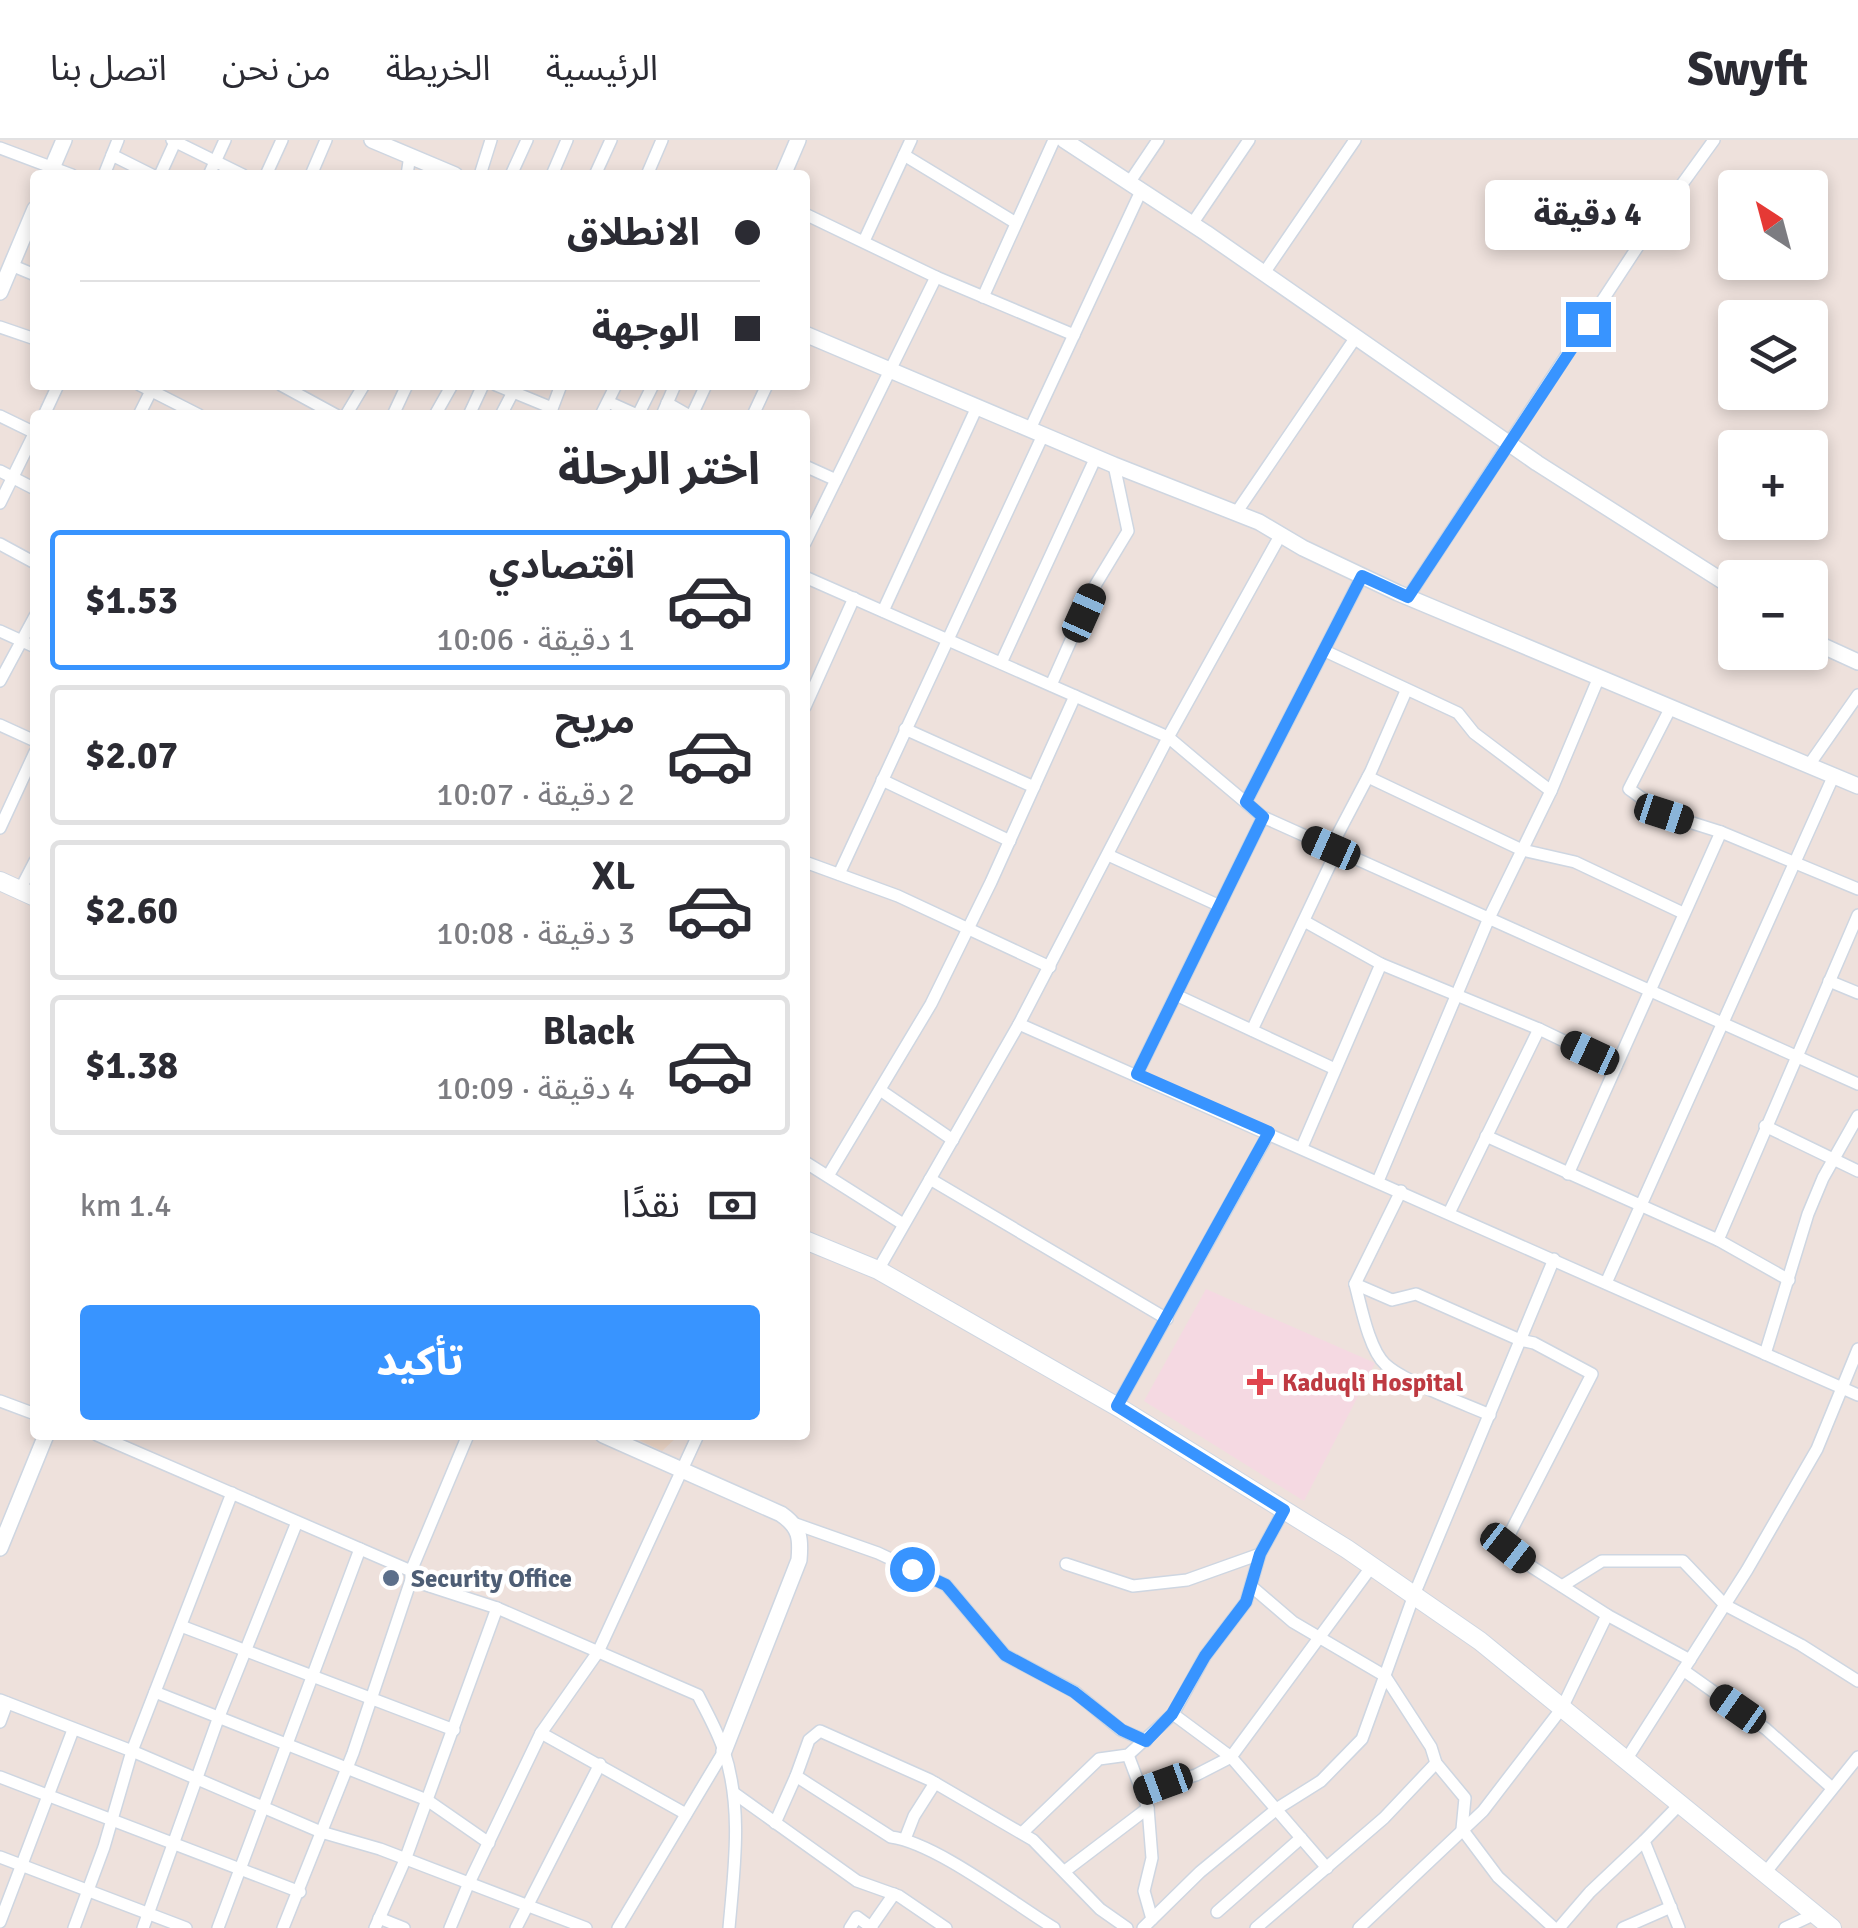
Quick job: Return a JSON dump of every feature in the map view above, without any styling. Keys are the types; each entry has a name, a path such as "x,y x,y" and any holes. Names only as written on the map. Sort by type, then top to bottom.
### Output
{"main road":[{"path":"0,881 28,893"},
{"path":"810,1242 878,1270 1117,1406 1372,1566 1480,1641 1832,1928"}],"street":[{"path":"0,148 51,170 64,140"},
{"path":"106,170 118,140"},
{"path":"211,170 225,140"},
{"path":"268,170 282,140"},
{"path":"313,170 326,140"},
{"path":"372,140 402,148 445,170"},
{"path":"481,170 490,140"},
{"path":"513,170 527,140"},
{"path":"554,170 567,140"},
{"path":"597,170 611,140"},
{"path":"649,170 662,140"},
{"path":"785,170 798,140"},
{"path":"983,296 1054,140"},
{"path":"1064,140 1509,444 1718,579"},
{"path":"839,874 1037,432 1135,187 1158,140"},
{"path":"1192,224 1249,140"},
{"path":"1264,273 1355,140"},
{"path":"1408,597 1646,234 1714,140"},
{"path":"162,170 174,141 232,170"},
{"path":"864,241 906,145 1016,223"},
{"path":"112,155 142,170"},
{"path":"810,216 936,277 1074,335"},
{"path":"0,292 30,220"},
{"path":"11,265 30,273"},
{"path":"810,533 936,277"},
{"path":"0,326 30,338"},
{"path":"810,336 1236,512 1302,548 1408,597 1858,786"},
{"path":"1236,512 1356,337"},
{"path":"153,390 189,410"},
{"path":"290,390 327,410"},
{"path":"508,390 546,410"},
{"path":"604,410 614,390"},
{"path":"503,410 513,392"},
{"path":"608,402 626,410"},
{"path":"883,611 977,407"},
{"path":"0,416 30,431"},
{"path":"0,502 30,443"},
{"path":"1000,663 1096,457"},
{"path":"1052,686 1096,584 1128,532 1114,464"},
{"path":"810,468 836,480"},
{"path":"0,471 30,486"},
{"path":"878,1270 1019,1024 1168,737 1281,534"},
{"path":"0,544 30,559"},
{"path":"1246,802 1362,576"},
{"path":"810,578 1168,737 1263,817 1858,1084"},
{"path":"810,697 854,598"},
{"path":"0,681 30,626"},
{"path":"0,632 30,646"},
{"path":"1828,648 1858,662"},
{"path":"1325,651 1458,713 1474,732 1550,791"},
{"path":"1378,1181 1455,996 1600,677"},
{"path":"1252,1030 1406,691"},
{"path":"1809,765 1858,694"},
{"path":"828,1176 931,1004 1075,696"},
{"path":"1671,707 1629,789 1664,814 1721,832 1858,889"},
{"path":"0,724 30,739"},
{"path":"905,730 1034,788"},
{"path":"0,828 30,763"},
{"path":"1606,1283 1834,775"},
{"path":"1368,777 1522,850 1575,862 1683,912"},
{"path":"882,780 1010,841"},
{"path":"1137,1074 1263,817"},
{"path":"1568,1174 1721,832"},
{"path":"1108,855 1220,906"},
{"path":"810,864 898,896 1050,966"},
{"path":"1718,1240 1858,914"},
{"path":"1304,921 1381,964 1539,1029 1616,1066"},
{"path":"1302,1147 1381,964"},
{"path":"1829,981 1858,993"},
{"path":"1176,994 1334,1069"},
{"path":"1019,1024 1858,1395"},
{"path":"1450,1213 1539,1029"},
{"path":"880,1090 952,1140"},
{"path":"1765,1354 1808,1214 1858,1116"},
{"path":"1765,1126 1858,1171"},
{"path":"1117,1406 1269,1132"},
{"path":"1486,1136 1718,1240 1789,1280"},
{"path":"810,1165 903,1224"},
{"path":"930,1179 1166,1319"},
{"path":"1401,1191 1355,1284 1369,1334 1384,1364 1490,1415"},
{"path":"1148,1924 1200,1872 1278,1808 1321,1781 1362,1738 1414,1595 1554,1259"},
{"path":"1355,1284 1392,1300 1416,1294 1534,1343 1592,1374 1508,1537 1508,1548 1686,1665 1832,1788"},
{"path":"1626,1760 1725,1605 1817,1449 1858,1349"},
{"path":"0,1401 30,1412"},
{"path":"0,1548 44,1440"},
{"path":"108,1440 360,1548 411,1575 698,1695 724,1751 734,1793 736,1841 729,1928"},
{"path":"283,1928 346,1768 411,1575 466,1440"},
{"path":"614,1440 794,1523 878,1553 946,1585 1005,1655 1074,1692 1122,1730 1146,1741"},
{"path":"450,1928 541,1733 598,1652 696,1440"},
{"path":"74,1928 112,1822 132,1751 232,1494"},
{"path":"1022,1834 1098,1759 1128,1755 1172,1714 1205,1656 1246,1602 1260,1554 1284,1510"},
{"path":"143,1928 218,1719 297,1522"},
{"path":"618,1928 724,1751 799,1560 801,1538 794,1523"},
{"path":"218,1928 360,1548"},
{"path":"1066,1564 1133,1586 1187,1580 1260,1554"},
{"path":"1562,1586 1602,1562 1683,1561 1725,1605 1858,1681"},
{"path":"1142,1792 1196,1775 1231,1757 1372,1566"},
{"path":"1250,1586 1293,1622 1385,1676 1431,1748 1436,1763 1465,1798 1462,1830 1498,1877 1557,1928 1680,1804"},
{"path":"404,1928 377,1923 405,1860 497,1608"},
{"path":"1359,1928 1483,1811 1562,1708 1607,1615"},
{"path":"181,1626 454,1730"},
{"path":"155,1692 427,1800 490,1843"},
{"path":"0,1722 4,1702 132,1751 321,1832 586,1928"},
{"path":"1172,1714 1231,1757 1327,1868"},
{"path":"0,1922 73,1730"},
{"path":"775,1823 809,1740 820,1730 935,1782 1022,1834 1065,1871 1100,1909 1128,1928"},
{"path":"541,1733 686,1814"},
{"path":"1128,1755 1148,1808 1152,1858 1144,1890 1148,1924"},
{"path":"1764,1873 1858,1757"},
{"path":"1256,1928 1384,1818 1436,1763"},
{"path":"516,1928 600,1764"},
{"path":"796,1776 891,1837 905,1838 1054,1928"},
{"path":"0,1777 300,1892"},
{"path":"905,1838 935,1782"},
{"path":"734,1793 857,1880 894,1894 946,1928"},
{"path":"1065,1871 1148,1808"},
{"path":"1217,1912 1302,1838"},
{"path":"1644,1841 1679,1928"},
{"path":"0,1857 186,1928"},
{"path":"850,1928 858,1918 872,1928 894,1894"},
{"path":"1624,1928 1671,1907"},
{"path":"1785,1928 1815,1914"}],"shaded area":[{"name":"Kaduqli Hospital","path":"1206,1289 1375,1363 1304,1501 1144,1401"},
{"path":"639,1440 674,1440 662,1451"}],"place":[{"name":"Kaduqli Hospital","path":"1260,1382"},
{"name":"Security Office","path":"391,1578"}],"route":[{"path":"912,1569 946,1585 1005,1655 1074,1692 1122,1730 1146,1741 1172,1714 1205,1656 1246,1602 1260,1554 1284,1510 1117,1406 1269,1132 1137,1074 1263,817 1246,802 1362,576 1408,597 1588,324"}]}
